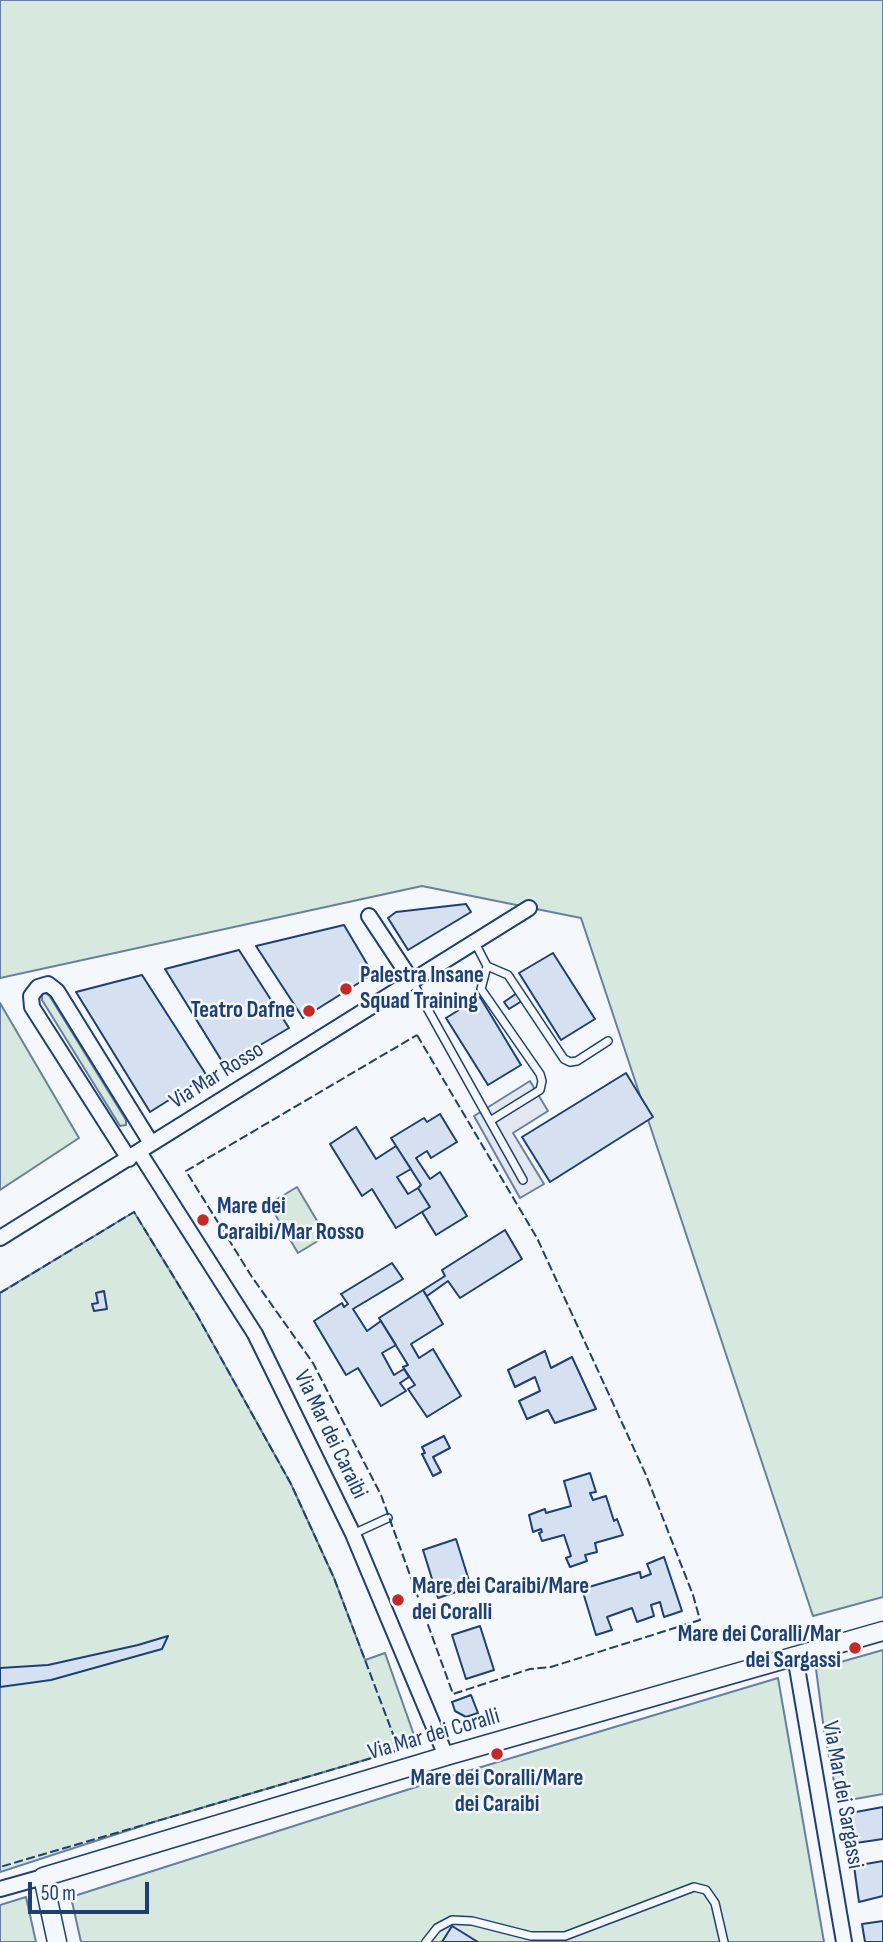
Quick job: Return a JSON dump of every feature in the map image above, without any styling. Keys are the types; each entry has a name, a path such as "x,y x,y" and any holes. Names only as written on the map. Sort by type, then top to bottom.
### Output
{"street":[{"name":"Via Mar Rosso","path":"0,1238 529,908"},
{"path":"369,916 412,981"},
{"name":"Via Mar dei Caraibi","path":"140,1151 57,991 48,984 38,987 31,996 32,1007 140,1151 250,1325 353,1534 446,1756"},
{"name":"Via Mar dei Coralli","path":"0,1889 446,1756 883,1631"},
{"name":"Via Mar dei Sargassi","path":"796,1656 844,1942"},
{"path":"43,1877 57,1942"}],"lane":[{"path":"474,941 487,966 508,975 564,1059 576,1061 608,1041"},
{"path":"487,966 481,989 540,1074 542,1082 540,1090 490,1121"},
{"path":"412,981 523,1180"},
{"path":"353,1534 388,1518"},
{"path":"426,1942 437,1928 452,1920 472,1921 531,1936 565,1936 694,1887 706,1890 715,1903 724,1942"}],"shaded area":[{"path":"0,0 883,0 883,1597 813,1616 581,918 422,886 0,978"},
{"path":"45,993 49,995 126,1120 126,1125 120,1126 42,1000"},
{"path":"0,1003 79,1138 0,1190"},
{"path":"530,1081 548,1111 513,1133 544,1184 520,1198 474,1116"},
{"path":"297,1187 326,1236 298,1253 269,1204"},
{"path":"134,1212 197,1315 291,1484 334,1578 365,1660 385,1653 414,1735 396,1741 399,1750 157,1821 0,1872 0,1293"},
{"path":"883,1650 883,1794 838,1802 816,1669"},
{"path":"778,1678 824,1942 81,1942 71,1897 438,1780"},
{"path":"26,1897 36,1942 0,1942 0,1905"}],"building":[{"path":"466,904 471,912 408,950 388,918 396,912"},
{"path":"344,925 373,974 303,1018 256,946"},
{"path":"239,950 289,1028 225,1066 165,969"},
{"path":"553,953 595,1019 561,1040 519,973"},
{"path":"142,975 207,1076 150,1112 76,992"},
{"path":"517,993 522,1001 509,1009 504,1002"},
{"path":"480,997 521,1065 488,1085 446,1018"},
{"path":"626,1073 653,1117 550,1182 522,1137"},
{"path":"440,1114 457,1142 431,1158 427,1151 416,1158 430,1179 440,1172 467,1216 436,1235 422,1212 430,1207 418,1188 421,1185 391,1138 424,1118 427,1122"},
{"path":"356,1127 376,1159 396,1146 411,1169 397,1177 408,1194 418,1188 430,1207 396,1228 372,1189 362,1196 330,1144"},
{"path":"505,1230 522,1259 460,1298 448,1281 427,1296 423,1290 445,1276 442,1270"},
{"path":"392,1263 403,1279 353,1309 367,1331 381,1321 396,1345 382,1353 394,1375 404,1369 409,1377 400,1383 406,1391 381,1406 358,1368 346,1375 314,1321 342,1303 344,1307 348,1304 341,1294"},
{"path":"423,1290 443,1324 411,1344 419,1358 433,1349 461,1396 427,1417 408,1389 415,1385 403,1367 408,1365 379,1318"},
{"path":"104,1291 107,1309 94,1311 92,1304 98,1303 96,1293"},
{"path":"545,1351 551,1368 572,1357 596,1409 555,1423 548,1410 527,1419 519,1401 540,1391 535,1377 515,1387 508,1370"},
{"path":"444,1436 450,1448 433,1457 441,1472 433,1476 422,1454 425,1453 422,1447"},
{"path":"590,1473 596,1492 590,1493 593,1500 606,1496 614,1521 617,1519 623,1535 595,1543 597,1552 585,1555 587,1561 570,1567 566,1558 571,1556 564,1535 542,1541 539,1533 542,1532 541,1529 533,1532 529,1515 545,1509 546,1513 571,1506 564,1481"},
{"path":"456,1539 471,1587 438,1598 423,1550"},
{"path":"664,1557 682,1611 664,1617 660,1602 651,1605 654,1616 637,1622 632,1608 607,1617 612,1630 596,1635 582,1589 640,1572 641,1578 651,1574 647,1564"},
{"path":"480,1626 494,1670 466,1679 452,1635"},
{"path":"168,1636 162,1649 51,1680 0,1687 0,1668 48,1665"},
{"path":"471,1695 478,1713 466,1717 455,1711 452,1702"},
{"path":"883,1807 883,1839 849,1844 845,1814"},
{"path":"883,1861 883,1896 859,1902 854,1866"},
{"path":"883,1921 883,1942 865,1942 862,1924"},
{"path":"452,1926 478,1942 442,1942"}],"fence":[{"path":"417,1035 537,1238 646,1475 693,1595 700,1620 551,1667 530,1669 453,1694 381,1495 313,1363 252,1277 186,1171 417,1035"},
{"path":"0,1293 134,1212 197,1315 291,1484 334,1578 399,1750 0,1867"}],"place":[{"name":"Palestra Insane Squad Training","path":"346,989"},
{"name":"Teatro Dafne","path":"309,1011"},
{"name":"Mare dei Caraibi/Mar Rosso","path":"203,1220"},
{"name":"Mare dei Caraibi/Mare dei Coralli","path":"398,1600"},
{"name":"Mare dei Coralli/Mar dei Sargassi","path":"855,1648"},
{"name":"Mare dei Coralli/Mare dei Caraibi","path":"497,1754"}]}
